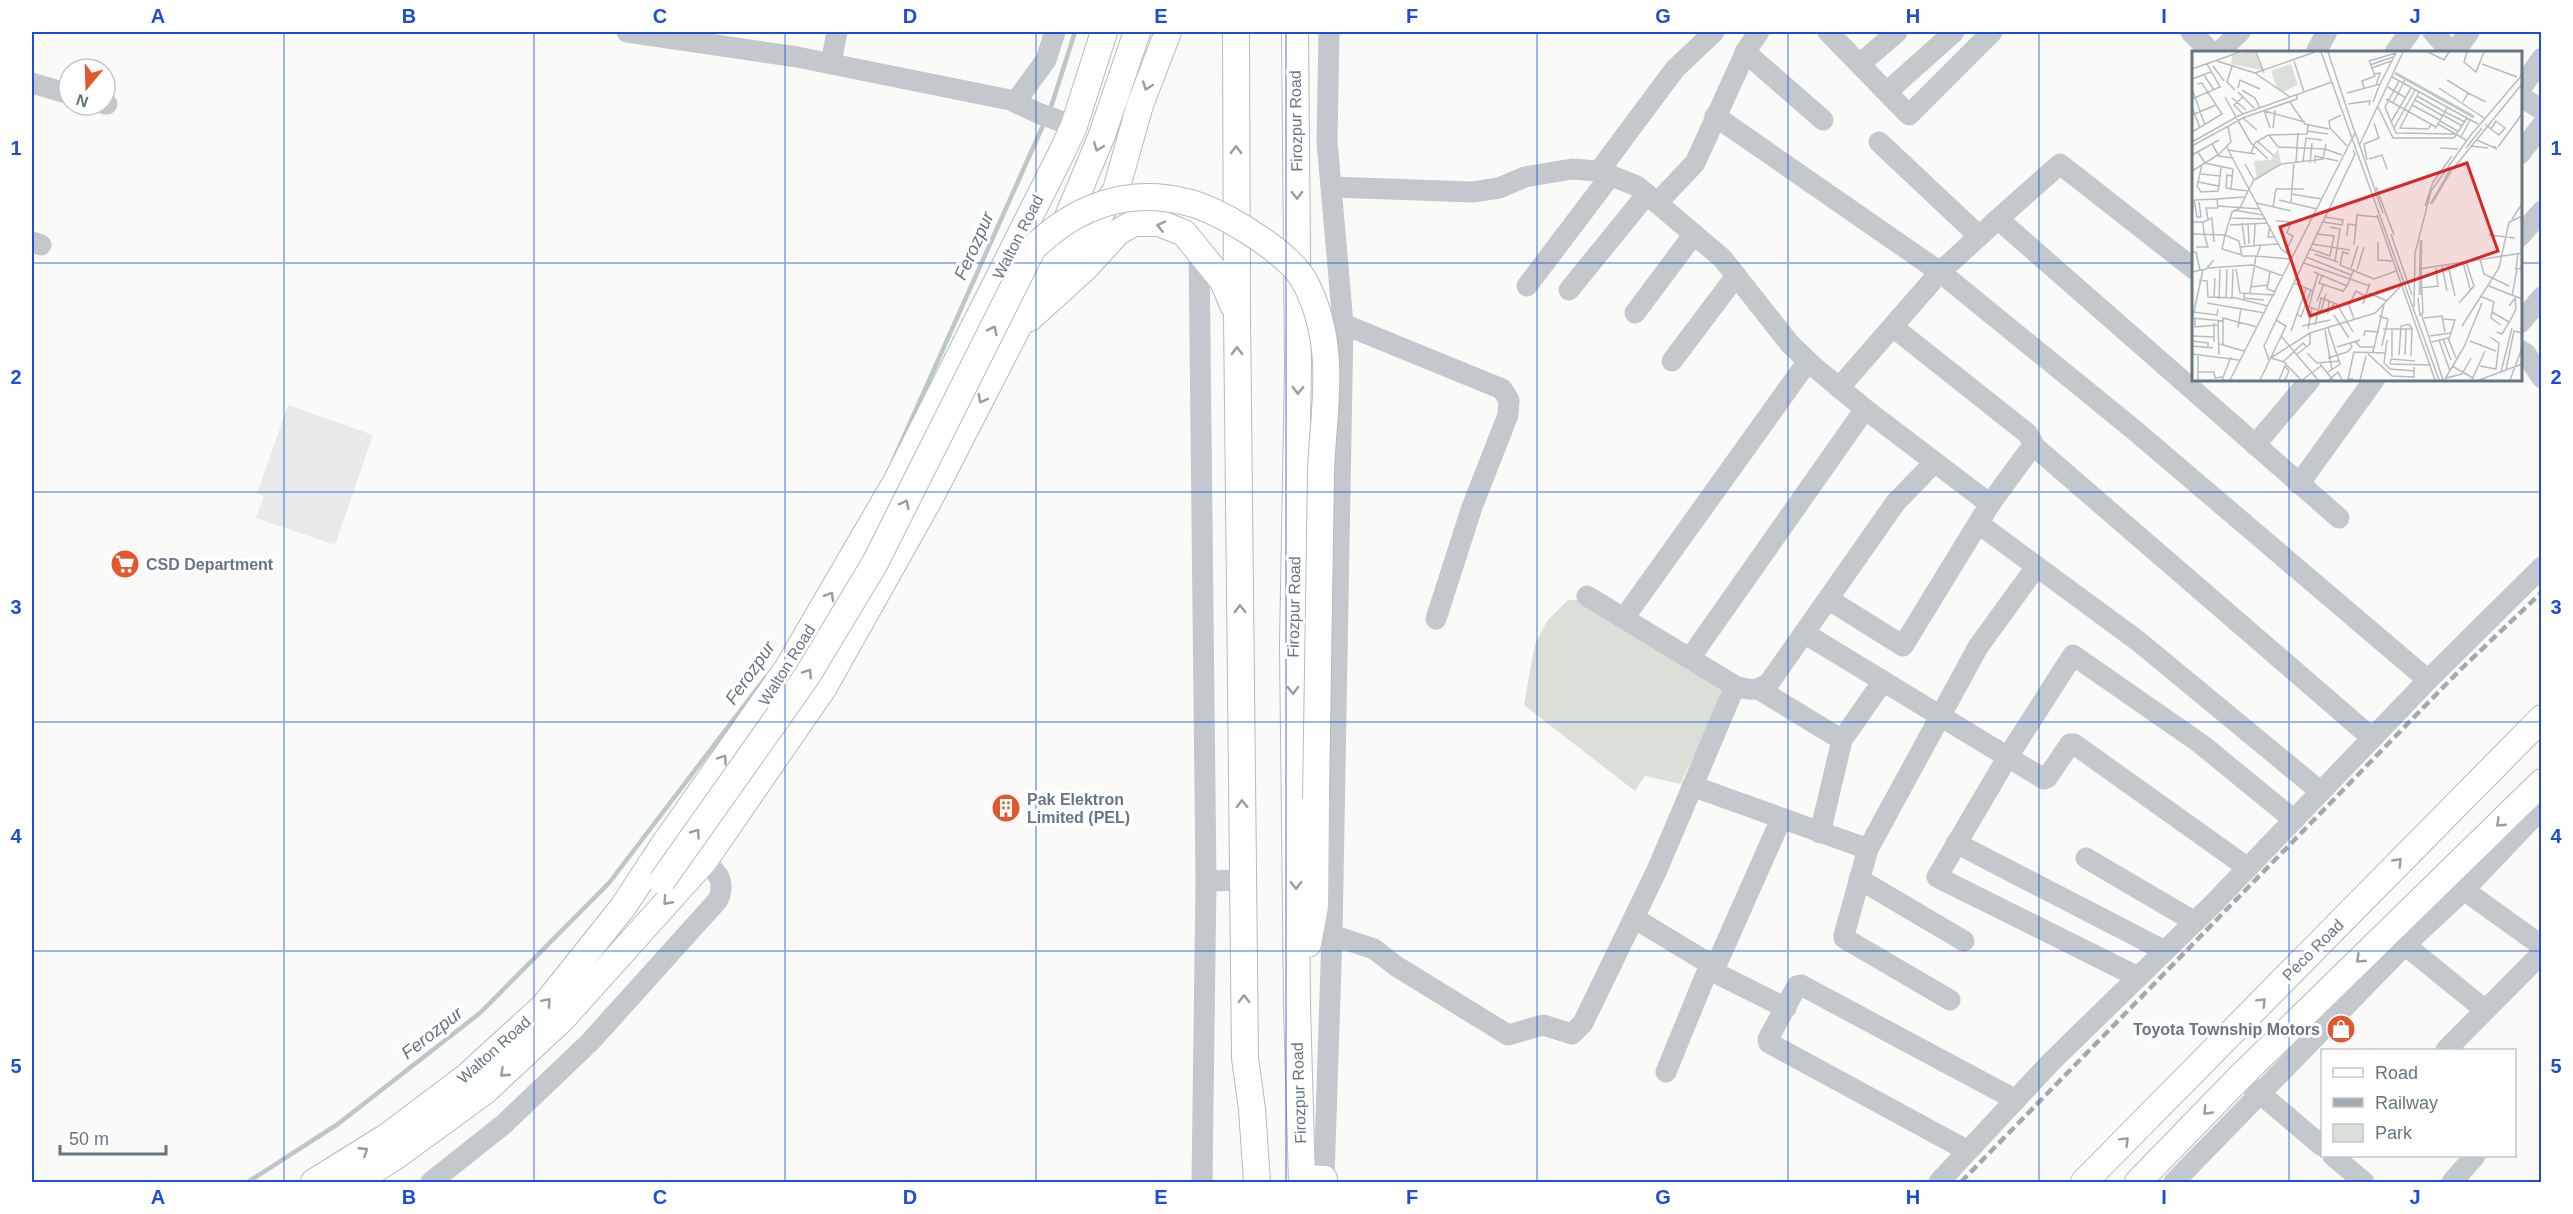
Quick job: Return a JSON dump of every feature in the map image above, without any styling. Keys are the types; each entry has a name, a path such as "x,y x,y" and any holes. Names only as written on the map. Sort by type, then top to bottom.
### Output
{"main road":[{"name":"Walton Road","path":"314,1182 388,1136 465,1078 544,1006 623,907 787,669 896,482 1074,126 1104,32"},
{"path":"1088,83 1103,76 1117,32"},
{"name":"Walton Road","path":"355,1182 396,1156 485,1091 563,1018 704,861 824,687 930,498 1018,329 1083,186 1137,32"},
{"path":"1052,298 1076,246 1116,190 1140,105 1168,32"},
{"path":"1236,32 1245,1058 1252,1109 1257,1182"},
{"name":"Firozpur Road","path":"1295,32 1298,367 1293,644 1297,1006 1313,1180"},
{"path":"623,907 662,881 807,676 875,563 1033,248 1053,230 1097,204 1136,198 1168,197 1204,206 1231,220 1290,263 1302,278 1322,327 1326,364 1322,443 1315,906 1297,1006"},
{"path":"1018,329 1085,268 1118,232 1134,223 1160,224 1184,233 1223,281 1237,313"},
{"name":"Peco Road","path":"2084,1182 2541,718"},
{"path":"2138,1182 2240,1077 2310,1026 2400,935 2541,782"},
{"path":"2366,897 2400,935"},
{"path":"1239,1182 1237,1110 1245,1058"}],"street":[{"path":"627,32 747,40 831,63 1016,101 1038,113 1074,126"},
{"path":"831,63 837,32"},
{"path":"1016,101 1046,60 1055,32"},
{"path":"1313,1180 1332,935 1343,324 1327,141 1329,32"},
{"path":"1527,286 1675,69 1714,32"},
{"path":"1569,290 1652,199 1695,163 1745,52 1759,32"},
{"path":"1828,32 1909,115 1992,32"},
{"path":"1860,64 1897,32"},
{"path":"1887,92 1954,32"},
{"path":"2191,32 2210,51"},
{"path":"2220,51 2240,32"},
{"path":"2317,51 2327,32"},
{"path":"2396,51 2410,32"},
{"path":"2433,32 2452,51"},
{"path":"2454,51 2469,32"},
{"path":"1745,52 1823,120"},
{"path":"2522,87 2541,58"},
{"path":"32,83 57,90"},
{"path":"2522,97 2541,110"},
{"path":"1715,116 1940,272 2133,429 2428,680"},
{"path":"2522,151 2541,125"},
{"path":"1879,142 1979,236"},
{"path":"1839,388 1940,272 2060,164 2192,268"},
{"path":"1331,187 1473,192 1499,188 1534,175 1572,169 1605,173 1637,186 1722,258 1790,344 1808,361 1865,409 1990,504"},
{"path":"2522,234 2541,211"},
{"path":"1998,219 2339,518"},
{"path":"1635,313 1694,234"},
{"path":"1199,249 1206,881 1202,1182"},
{"path":"1672,361 1736,276"},
{"path":"2522,321 2541,297"},
{"path":"1343,324 1502,389 1509,400 1508,415 1472,507 1436,619"},
{"path":"1893,327 2028,434 2035,447 2372,738"},
{"path":"2522,351 2541,378"},
{"path":"1624,618 1808,361"},
{"path":"2255,445 2309,381"},
{"path":"2299,484 2372,381"},
{"path":"1690,658 1865,409"},
{"path":"1828,599 1903,646 1990,504 2028,452"},
{"path":"1760,690 1769,683 1896,502 1931,466 1932,460"},
{"path":"1979,524 2138,641 2320,792"},
{"path":"1950,1000 1843,937 1868,849 1978,647 2036,567"},
{"path":"1939,1182 2016,1100 2248,868 2428,680 2541,567"},
{"path":"1587,596 1736,686 1760,690 1842,740"},
{"path":"1804,633 2045,779 2070,744 2074,744 2248,868"},
{"path":"2138,977 1937,877 2007,758 2071,657 2076,655 2201,744 2294,820"},
{"path":"1820,833 1842,740 1883,681"},
{"path":"1332,935 1374,949 1396,966 1508,1035 1543,1025 1572,1034 1583,1023 1657,870 1736,686"},
{"path":"1692,786 1868,849"},
{"path":"2485,1010 2400,935 2464,890 2541,808"},
{"path":"1666,1072 1709,965 1718,961 1781,819"},
{"path":"1956,843 2165,951"},
{"path":"2086,858 2195,921"},
{"path":"431,1182 504,1124 590,1042 718,900 723,884 719,874 704,861"},
{"path":"1859,879 1964,941"},
{"path":"1206,881 1242,880"},
{"path":"2464,890 2541,946"},
{"path":"1634,918 1709,965 1786,1008"},
{"path":"2447,1049 2541,953"},
{"path":"1968,1151 1769,1043 1768,1039 1797,986 1801,984 2016,1100"},
{"path":"2174,1182 2261,1094 2310,1026"},
{"path":"2240,1077 2321,1145"},
{"path":"2335,1157 2364,1182"},
{"path":"2452,1182 2473,1157"}],"shaded area":[{"path":"288,405 373,435 335,545 256,518 264,496 257,494"}],"green space":[{"path":"1568,600 1582,600 1728,687 1680,784 1645,776 1635,791 1524,705 1535,644 1547,621"}],"waterway":[{"name":"Ferozpur","path":"1050,110 1075,32"},
{"name":"Ferozpur","path":"893,461 1045,121"},
{"name":"Ferozpur","path":"248,1182 338,1124 480,1013 609,883 766,677"}],"railway":[{"path":"1961,1182 2460,670 2542,592"}],"place":[{"name":"CSD Department","path":"125,564"},
{"name":"Pak Elektron Limited (PEL)","path":"1006,808"},
{"name":"Toyota Township Motors","path":"2341,1029"}]}
